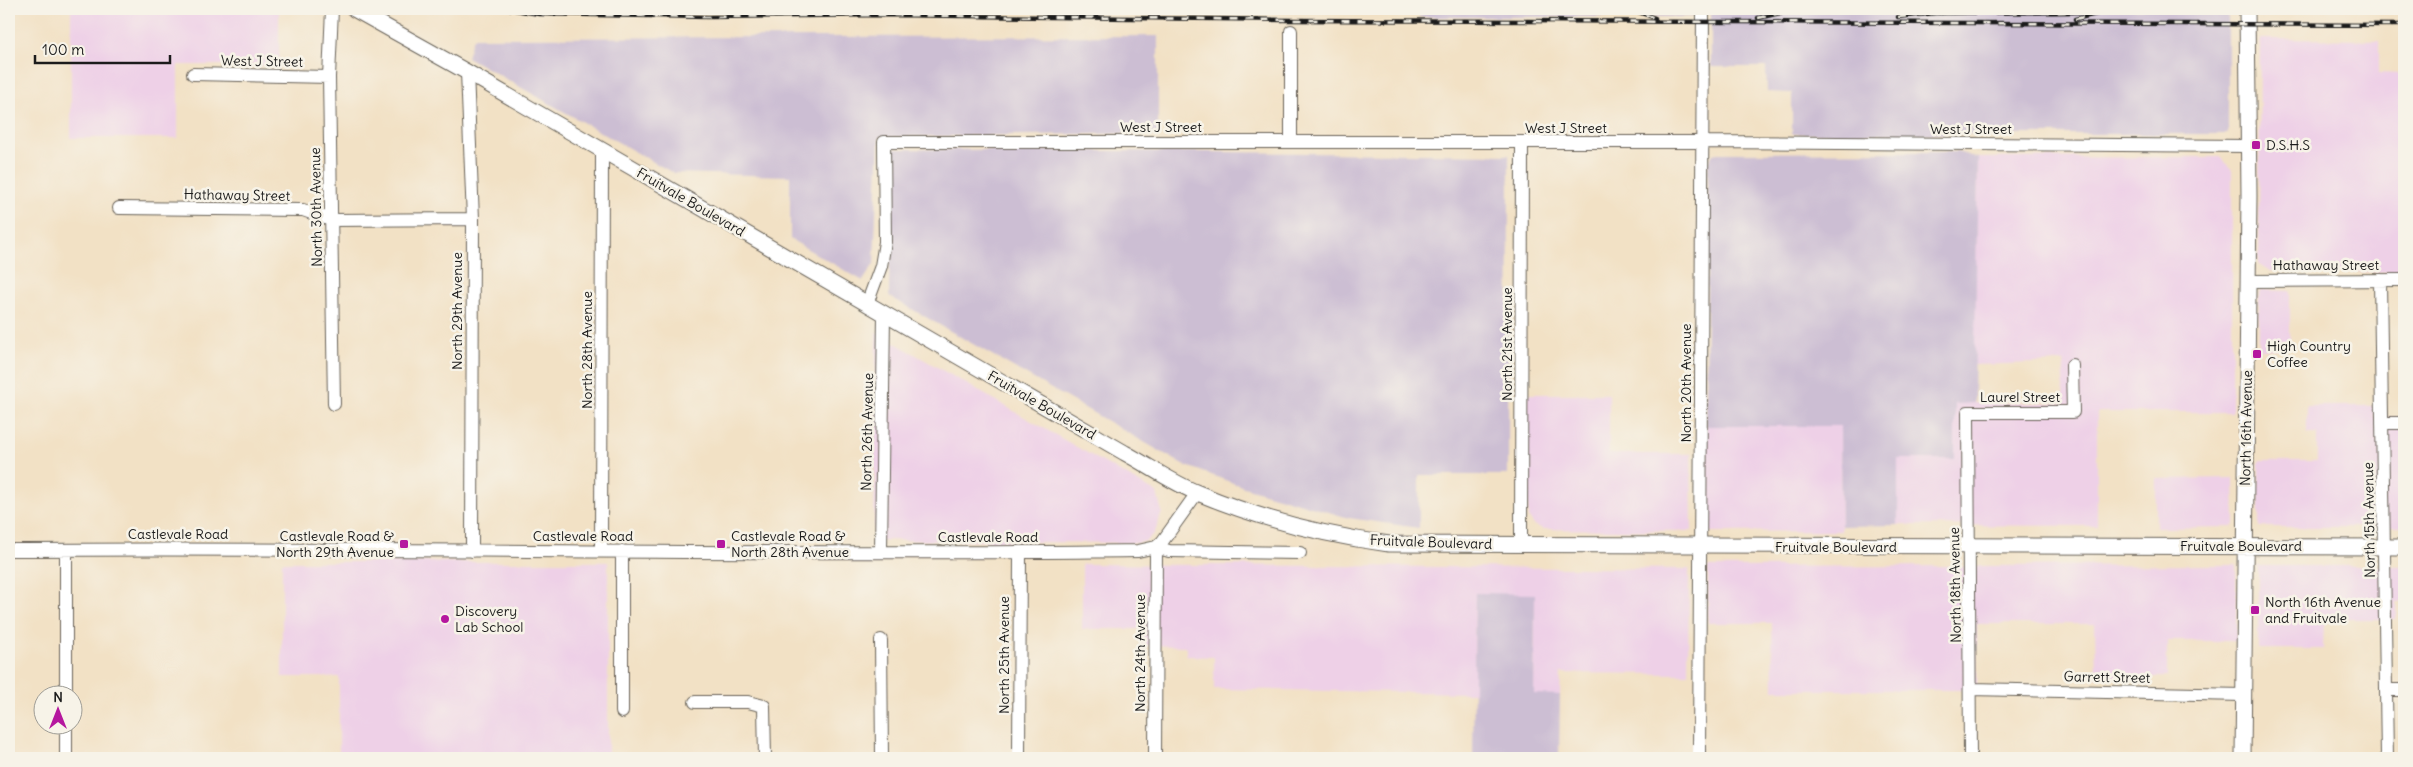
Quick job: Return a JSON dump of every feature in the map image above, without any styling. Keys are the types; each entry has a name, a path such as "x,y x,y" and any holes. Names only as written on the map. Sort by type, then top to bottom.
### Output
{"main road":[{"name":"Fruitvale Boulevard","path":"354,9 467,72 1197,493 1285,524 1341,537 1389,544 2404,547"},
{"name":"North 16th Avenue","path":"2243,758 2248,281 2247,9"}],"street":[{"name":"North 30th Avenue","path":"332,9 330,77 334,404"},
{"name":"North 20th Avenue","path":"1699,758 1703,9"},
{"path":"1291,31 1291,142"},
{"name":"North 29th Avenue","path":"467,72 473,219 472,551"},
{"name":"West J Street","path":"193,74 330,77"},
{"name":"West J Street","path":"867,304 881,266 885,242 884,142 1702,142 2248,146"},
{"name":"North 21st Avenue","path":"1521,544 1522,143"},
{"name":"North 28th Avenue","path":"601,551 602,150"},
{"name":"Hathaway Street","path":"119,208 303,210 331,220 473,219"},
{"name":"North 15th Avenue","path":"2380,280 2387,690 2386,758"},
{"name":"Hathaway Street","path":"2248,281 2404,280"},
{"name":"North 26th Avenue","path":"881,552 884,313"},
{"name":"Laurel Street","path":"1968,412 2073,412 2072,365"},
{"name":"North 18th Avenue","path":"1968,412 1970,758"},
{"path":"2382,423 2404,423"},
{"path":"1156,547 1162,542 1197,493"},
{"name":"Castlevale Road","path":"9,550 215,548 1020,553 1138,551 1156,547 1169,551 1300,553"},
{"name":"North 24th Avenue","path":"1155,758 1156,547"},
{"path":"66,550 66,684"},
{"path":"622,551 622,712"},
{"name":"North 25th Avenue","path":"1019,758 1020,553"},
{"path":"881,640 882,758"},
{"name":"Garrett Street","path":"1971,689 2243,695"},
{"path":"2387,690 2404,690"},
{"path":"695,702 748,702 764,706 765,758"},
{"path":"66,734 66,758"}],"shaded area":[{"path":"71,9 279,9 279,65 178,65 178,138 71,138"},
{"path":"544,9 876,9 876,11 551,10"},
{"path":"1419,9 1693,9 1693,17 1419,17"},
{"path":"1711,9 2228,9 2228,134 1792,134 1792,93 1767,92 1766,67 1711,67"},
{"path":"1158,36 1158,133 879,137 874,264 863,281 790,239 790,176 673,173 467,57 473,38"},
{"path":"2260,39 2379,40 2379,73 2404,74 2404,272 2270,271 2259,264"},
{"path":"892,149 1509,155 1508,475 1419,475 1419,528 1349,518 1244,487 1184,465 889,296"},
{"path":"1957,152 1978,158 1974,403 1955,404 1955,459 1898,459 1898,525 1841,526 1840,426 1706,426 1708,162 1713,154 1718,153"},
{"path":"2221,157 2232,170 2232,412 2097,412 2097,526 1898,525 1898,459 1955,403 2063,403 2064,362 1974,365 1978,158"},
{"path":"2262,290 2290,291 2290,349 2259,349 2259,293"},
{"path":"876,332 1157,493 1162,512 1155,532 1146,541 1138,543 874,540"},
{"path":"1527,394 1609,394 1609,454 1691,454 1692,531 1543,529 1534,525 1528,517"},
{"path":"2307,406 2374,406 2374,417 2404,417 2404,527 2259,527 2259,461 2317,461 2317,434 2307,434"},
{"path":"1706,426 1840,426 1841,531 1707,532"},
{"path":"2234,478 2235,524 2232,527 2156,528 2156,479"},
{"name":"Discovery Lab School","path":"282,562 608,562 608,758 339,758 339,677 282,677"},
{"path":"1082,564 1689,569 1688,674 1561,673 1560,695 1534,695 1535,595 1475,594 1474,693 1214,689 1214,657 1187,656 1186,646 1140,645 1140,629 1082,629"},
{"path":"2236,565 2236,641 2167,641 2167,677 2096,677 2095,624 1977,624 1977,690 1773,690 1772,623 1708,623 1708,567"},
{"path":"2258,566 2404,566 2404,601 2396,602 2396,619 2324,619 2323,649 2258,649"},
{"path":"1475,593 1535,594 1534,694 1560,695 1559,758 1473,758"}],"railway":[{"path":"510,9 539,14 708,17 888,15 1291,20 2404,25"},
{"path":"1630,9 1655,18"},
{"path":"1758,18 1798,9"},
{"path":"2075,19 2118,9"},
{"path":"1898,17 1935,13 2082,12"}],"place":[{"name":"D.S.H.S","path":"2256,145"},
{"name":"High Country Coffee","path":"2257,354"},
{"name":"Castlevale Road & North 29th Avenue","path":"404,544"},
{"name":"Castlevale Road & North 28th Avenue","path":"721,544"},
{"name":"North 16th Avenue and Fruitvale","path":"2255,610"},
{"name":"Discovery Lab School","path":"445,619"}]}
